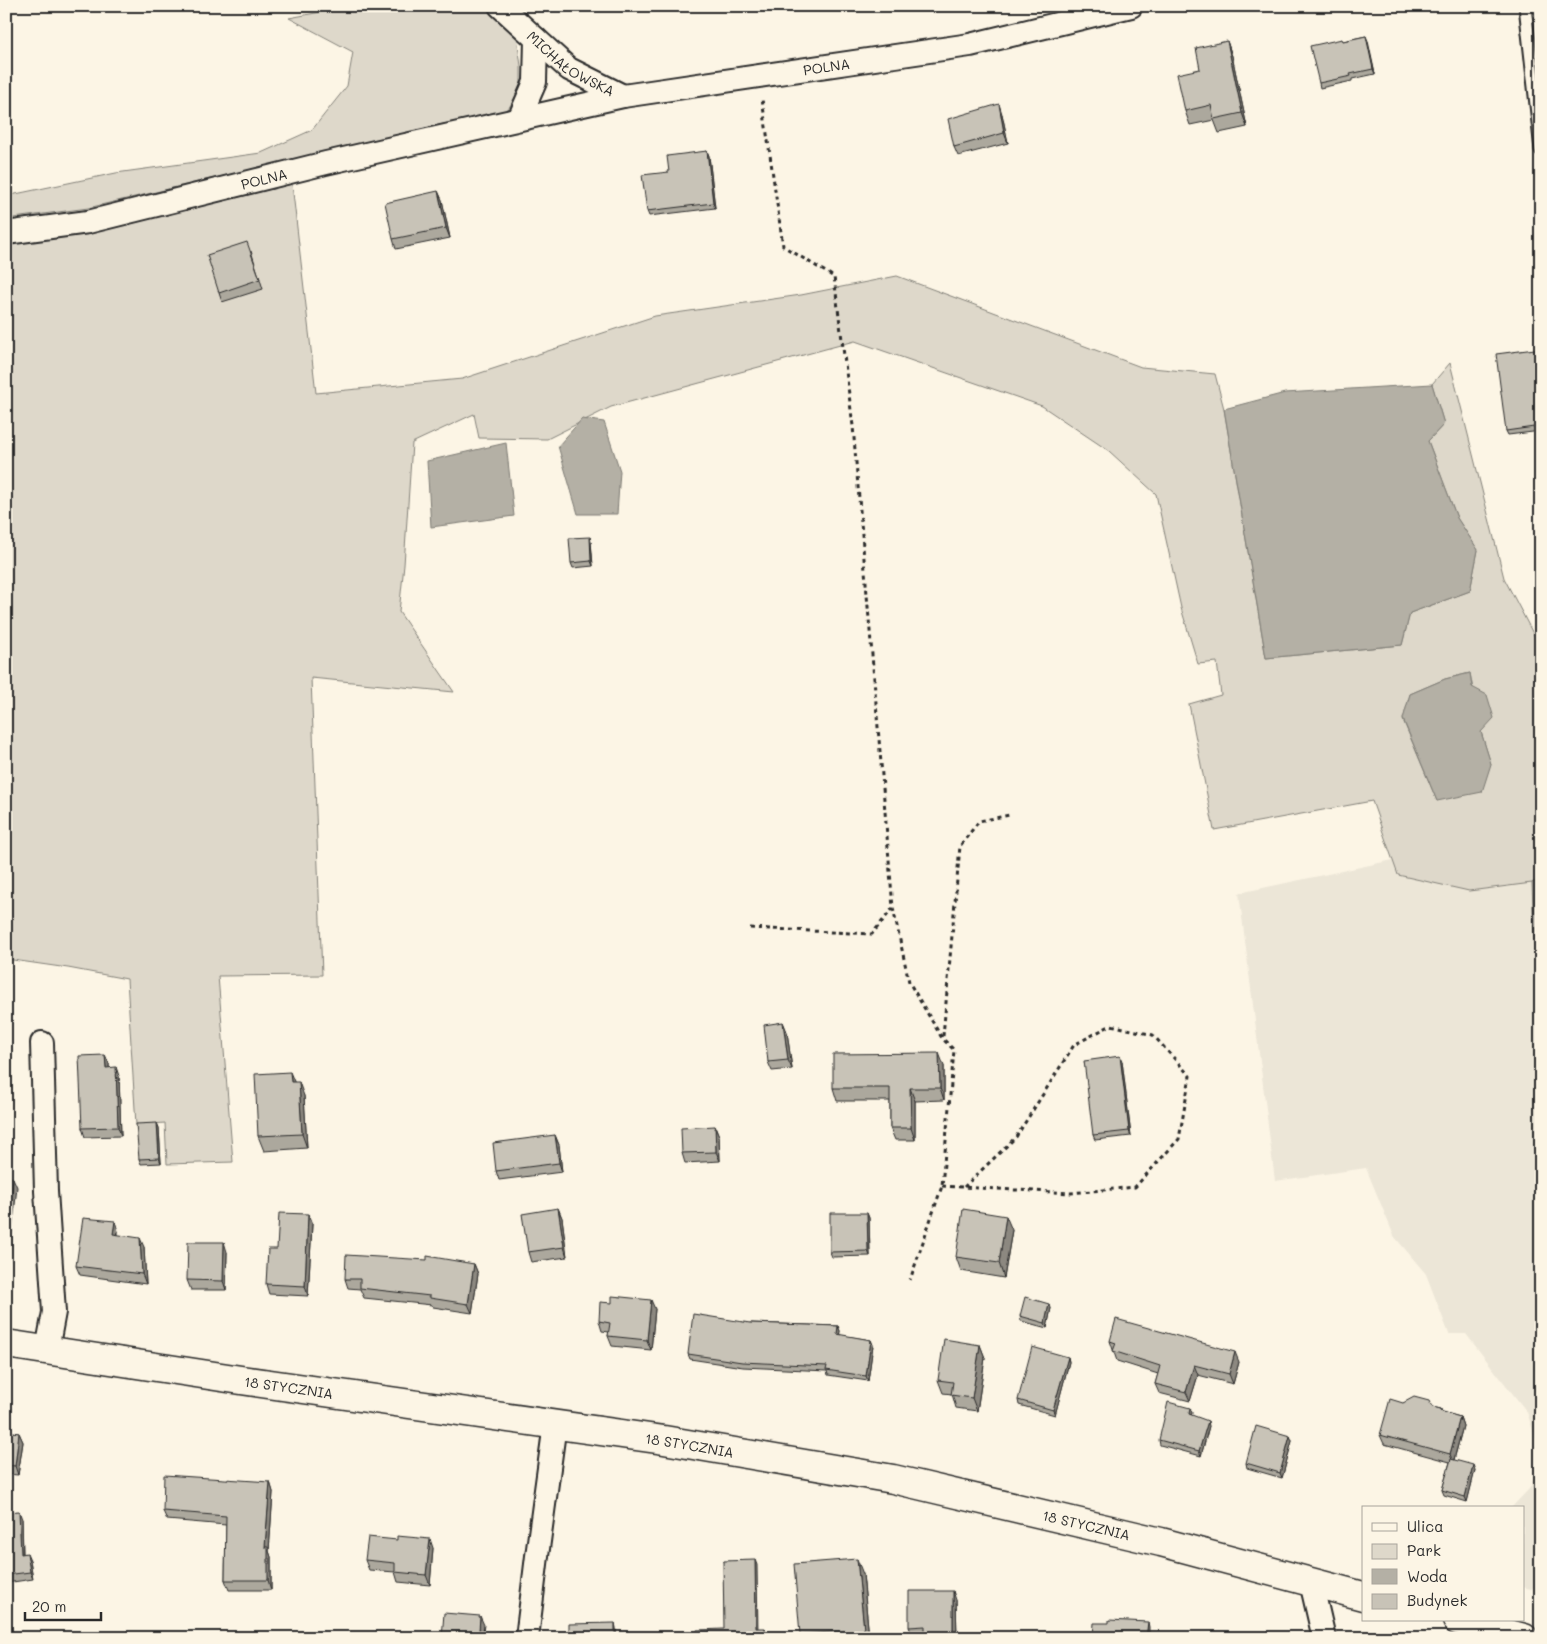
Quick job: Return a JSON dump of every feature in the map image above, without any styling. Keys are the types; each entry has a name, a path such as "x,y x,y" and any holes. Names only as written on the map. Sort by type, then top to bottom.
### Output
{"street":[{"name":"MICHAŁOWSKA","path":"500,6 569,70 623,96"},
{"name":"POLNA","path":"6,233 88,222 316,165 623,96 970,45 1131,6"},
{"path":"519,119 535,82 536,39"},
{"path":"42,1043 46,1190 54,1312 47,1350"},
{"name":"18 STYCZNIA","path":"6,1344 241,1380 555,1424 893,1478 1162,1542 1362,1596"},
{"path":"527,1638 536,1556 555,1424"},
{"path":"1311,1582 1324,1638"},
{"path":"1464,1622 1524,1638"}],"lane":[{"path":"1525,6 1541,150"}],"path":[{"path":"758,76 783,246 834,277 853,426 893,908 908,982 942,1038 954,1050 942,1186 910,1280"},
{"path":"942,1038 960,846 978,821 1010,815"},
{"path":"750,928 872,934 893,908"},
{"path":"942,1186 1071,1193 1135,1187 1179,1139 1190,1076 1153,1035 1112,1025 1074,1045 1016,1138 964,1187"}],"shaded area":[{"path":"1393,860 1398,875 1532,883 1541,878 1541,1456 1527,1412 1466,1334 1449,1334 1426,1274 1394,1236 1366,1168 1275,1181 1239,893"},
{"path":"1541,1460 1541,1585 1531,1589 1524,1587 1524,1506 1513,1506 1530,1488"}],"green space":[{"path":"353,6 486,6 517,37 521,66 521,87 506,113 443,124 88,208 6,219 6,196 116,173 261,153 312,130 347,86 353,52 289,18"},
{"path":"292,184 316,393 462,379 655,316 801,295 897,276 1141,367 1215,374 1224,409 1266,658 1402,645 1410,613 1470,591 1478,550 1457,518 1428,441 1444,424 1432,384 1450,363 1504,578 1541,649 1541,878 1532,883 1469,891 1398,875 1372,801 1214,830 1189,704 1221,695 1217,662 1198,664 1181,608 1156,494 1109,451 1042,406 855,341 611,407 547,439 479,438 474,414 412,443 399,612 454,692 311,678 322,975 218,976 233,1162 167,1164 165,1123 136,1125 127,979 6,959 6,244 88,234","holes":["1470,673 1481,732 1491,764 1437,801 1403,720 1410,694 1445,679"]}],"water":[{"path":"1432,384 1444,424 1428,441 1457,518 1478,550 1470,591 1410,613 1402,645 1266,658 1224,409 1285,393"},
{"path":"582,419 604,422 620,471 617,514 578,514 558,446"},
{"path":"506,443 514,516 431,527 427,461"},
{"path":"1470,673 1472,687 1487,695 1494,718 1481,732 1491,764 1482,792 1437,801 1403,719 1410,694 1445,679"},
{"path":"1541,878 1541,967 1535,961 1532,883"}],"building":[{"path":"1366,36 1373,69 1319,83 1310,46"},
{"path":"1227,41 1242,113 1214,119 1211,105 1185,111 1177,74 1200,69 1196,48"},
{"path":"999,104 1004,133 954,147 948,119"},
{"path":"707,151 713,203 647,211 642,175 669,172 667,156"},
{"path":"438,191 446,228 393,239 385,203"},
{"path":"247,242 260,279 219,293 207,255"},
{"path":"1535,349 1541,392 1541,426 1506,431 1496,354"},
{"path":"590,537 591,561 571,563 569,538"},
{"path":"783,1022 788,1060 768,1062 764,1025"},
{"path":"939,1053 940,1088 910,1088 911,1128 890,1128 890,1088 833,1088 833,1054"},
{"path":"105,1055 106,1068 116,1067 118,1127 82,1128 79,1056"},
{"path":"1120,1056 1129,1131 1093,1135 1084,1061"},
{"path":"290,1072 291,1082 299,1082 302,1134 258,1136 255,1074"},
{"path":"157,1123 159,1158 139,1159 136,1124"},
{"path":"715,1126 716,1152 682,1153 681,1128"},
{"path":"555,1135 559,1163 496,1171 493,1143"},
{"path":"6,1177 13,1178 6,1242"},
{"path":"558,1208 564,1247 528,1252 522,1214"},
{"path":"963,1209 1006,1216 999,1263 956,1257"},
{"path":"279,1213 308,1214 305,1286 266,1284 268,1249 277,1249"},
{"path":"830,1213 867,1213 868,1251 830,1252"},
{"path":"83,1218 115,1221 113,1234 140,1238 142,1274 76,1266"},
{"path":"188,1242 224,1242 223,1281 187,1280"},
{"path":"346,1255 427,1260 427,1256 474,1264 468,1304 430,1298 430,1296 360,1288 360,1279 345,1279"},
{"path":"612,1296 651,1300 647,1340 608,1336 610,1323 599,1321 600,1302 612,1303"},
{"path":"1025,1297 1049,1304 1045,1323 1020,1316"},
{"path":"693,1314 750,1323 838,1326 837,1334 871,1340 866,1376 826,1370 827,1366 742,1362 688,1354"},
{"path":"1116,1319 1235,1352 1229,1374 1194,1365 1186,1392 1155,1384 1160,1366 1113,1351 1116,1343 1110,1341"},
{"path":"944,1339 980,1345 972,1398 951,1395 953,1382 938,1380"},
{"path":"1032,1347 1068,1357 1053,1410 1018,1400"},
{"path":"1414,1397 1429,1401 1432,1407 1441,1409 1440,1411 1460,1417 1450,1454 1380,1435 1390,1399 1403,1403"},
{"path":"1168,1402 1190,1408 1189,1414 1208,1421 1199,1451 1159,1440"},
{"path":"1256,1426 1290,1436 1280,1473 1246,1463"},
{"path":"6,1431 19,1433 15,1466 6,1465"},
{"path":"1451,1459 1473,1465 1465,1497 1442,1490"},
{"path":"164,1475 270,1482 265,1547 268,1547 268,1580 225,1580 226,1516 163,1511"},
{"path":"19,1511 21,1554 27,1553 30,1572 6,1575 6,1512"},
{"path":"397,1536 430,1539 426,1575 395,1572 395,1563 365,1560 368,1537 397,1540"},
{"path":"857,1559 864,1630 800,1634 794,1564"},
{"path":"755,1560 756,1628 765,1628 764,1638 697,1638 697,1630 724,1629 723,1561"},
{"path":"909,1591 953,1591 953,1635 925,1636 925,1626 909,1627"},
{"path":"444,1613 480,1616 479,1631 484,1632 484,1638 442,1638"},
{"path":"1109,1620 1148,1622 1146,1638 1093,1638 1094,1623 1109,1623"},
{"path":"615,1623 615,1638 569,1638 569,1624"}]}
